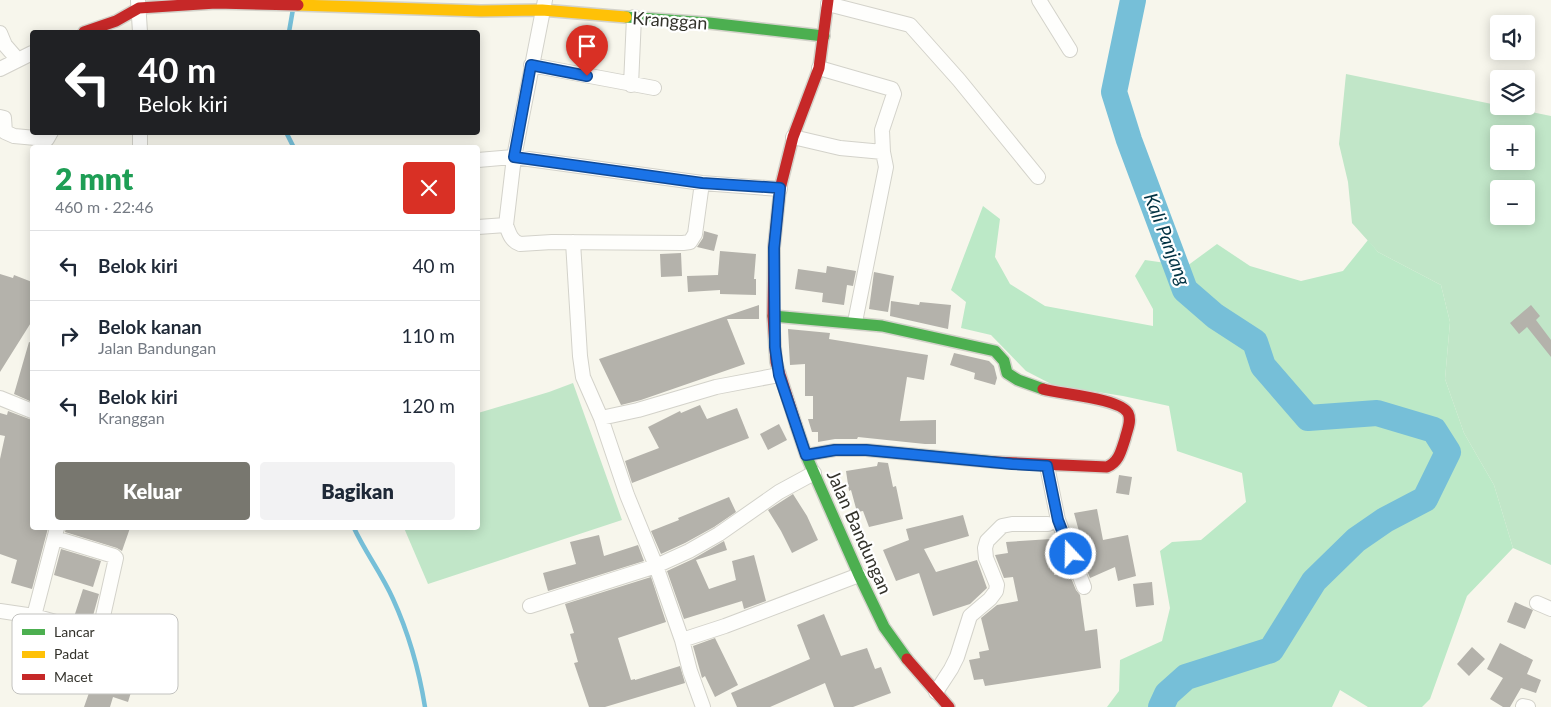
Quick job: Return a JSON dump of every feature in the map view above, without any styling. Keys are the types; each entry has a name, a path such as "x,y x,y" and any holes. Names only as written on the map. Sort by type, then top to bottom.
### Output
{"street":[{"path":"1040,0 1070,50"},
{"path":"828,2 910,25 959,80 1038,177"},
{"name":"Jalan Bandungan","path":"828,2 819,68 793,137 780,188 774,248 773,316 776,362 806,455 858,575 884,627 907,659 949,707"},
{"name":"Kranggan","path":"139,4 362,3 481,11 544,5 634,17 824,36"},
{"path":"90,30 116,21 139,4"},
{"path":"139,4 140,30"},
{"path":"544,5 514,157 506,225 511,238 520,244 572,242 683,244 690,242 696,234 702,183"},
{"path":"631,84 634,17"},
{"path":"0,33 5,45 18,60"},
{"path":"0,68 30,54"},
{"path":"531,65 654,88"},
{"path":"819,68 892,89 894,94 882,130 886,167 855,322"},
{"path":"0,117 4,118 5,132 14,136 47,139 49,135"},
{"path":"793,137 840,148 883,152"},
{"path":"480,160 514,157 702,183 780,188"},
{"path":"480,227 506,225"},
{"path":"572,242 583,377 601,418 627,495 656,566 703,707"},
{"path":"773,316 855,322 882,326 995,351 1004,361 1007,372 1018,380 1046,390 1082,395 1121,407 1129,414 1130,421 1119,457 1114,464 1107,467 1012,464 866,450 835,450 806,455"},
{"path":"601,418 638,410 716,387 779,375"},
{"path":"0,398 30,410"},
{"path":"1047,466 1058,520 1084,587"},
{"path":"530,606 656,566 689,551 719,534 779,492 814,474"},
{"path":"936,692 957,657 970,616 990,599 996,591 997,585 986,558 985,548 987,541 1002,526 1012,524 1048,524"},
{"path":"35,614 56,533 116,558 103,614"},
{"path":"682,640 725,626 858,575"},
{"path":"1537,603 1551,609"},
{"path":"0,611 20,614"}],"green space":[{"path":"1346,74 1490,104 1490,115 1535,115 1535,113 1551,116 1551,565 1513,548 1494,485 1464,433 1445,379 1450,322 1441,285 1378,252 1352,223 1348,182 1339,144"},
{"path":"983,206 1000,219 995,257 1010,284 1045,306 1153,326 1153,309 1135,276 1145,260 1187,266 1217,244 1250,266 1301,281 1343,271 1368,240 1378,252 1441,285 1450,322 1445,379 1464,433 1494,485 1513,548 1467,596 1430,699 1422,707 1368,707 1340,690 1332,707 1107,707 1119,691 1120,660 1162,641 1170,608 1160,551 1172,542 1201,540 1246,502 1242,473 1177,451 1169,406 1123,396 1053,385 1026,371 991,335 961,328 966,302 951,290"},
{"path":"573,383 622,520 428,584 405,530 480,530 480,412"}],"building":[{"path":"704,231 718,235 714,251 697,247 703,238"},
{"path":"720,251 756,254 754,279 756,279 756,295 720,294 720,290 688,292 687,276 718,275"},
{"path":"681,253 682,276 661,277 660,254"},
{"path":"827,266 856,271 853,286 847,285 844,305 822,302 823,293 795,289 798,269 826,273"},
{"path":"874,272 894,276 888,312 869,309"},
{"path":"0,274 13,278 14,275 30,281 30,324 0,372"},
{"path":"891,301 919,305 920,302 951,305 948,329 890,316"},
{"path":"759,305 759,319 727,319 745,364 641,400 621,405 599,359"},
{"path":"1531,305 1540,316 1536,320 1551,340 1551,357 1527,327 1519,334 1510,323"},
{"path":"788,329 830,333 829,339 928,355 924,380 907,377 900,421 936,420 936,444 858,437 857,439 835,439 818,442 818,432 812,432 808,419 813,419 813,396 805,396 805,364 790,365"},
{"path":"29,342 30,401 14,394"},
{"path":"954,353 989,361 994,366 997,378 995,385 974,379 975,373 950,365"},
{"path":"700,405 707,419 737,408 749,438 632,483 625,461 659,448 648,427 680,411 681,413"},
{"path":"8,411 30,419 30,530 47,530 32,589 11,583 17,560 0,554 0,459 5,436 0,435 0,413 7,415"},
{"path":"779,424 787,440 768,450 760,434"},
{"path":"878,462 888,463 893,487 896,486 903,519 869,527 863,511 857,512 851,490 849,491 846,471 877,466"},
{"path":"1119,475 1132,477 1129,495 1116,493"},
{"path":"793,494 807,516 818,540 792,553 768,510"},
{"path":"729,497 736,512 714,527 661,554 651,531"},
{"path":"1097,509 1103,540 1128,535 1136,576 1118,581 1115,567 1090,578 1078,548 1083,546 1074,513"},
{"path":"963,515 969,536 924,549 936,572 977,560 987,588 970,604 933,616 919,573 896,581 883,550 909,540 906,529"},
{"path":"66,530 129,530 122,551 65,532"},
{"path":"599,535 604,556 638,545 644,561 548,591 543,573 576,564 570,542"},
{"path":"1051,539 1054,575 1069,573 1080,595 1085,631 1097,629 1101,668 985,686 983,679 974,680 969,660 980,658 979,652 989,650 981,618 997,605 1018,601 1013,577 1004,578 995,555 1008,553 1006,542"},
{"path":"724,541 727,550 696,560 709,589 736,580 732,561 754,555 766,601 744,609 742,601 684,619 667,571"},
{"path":"61,549 101,561 93,587 54,575"},
{"path":"651,577 666,622 618,638 631,680 680,666 685,683 605,707 589,707 574,663 578,662 570,634 574,633 565,604"},
{"path":"1152,582 1154,605 1136,607 1133,584"},
{"path":"83,589 99,594 93,614 75,614"},
{"path":"1515,602 1533,610 1525,629 1507,622"},
{"path":"824,614 841,656 867,648 875,669 881,667 891,693 853,707 834,707 825,683 770,707 737,707 731,693 810,659 797,625"},
{"path":"715,638 738,685 715,697 705,676 702,678 693,646"},
{"path":"1500,643 1533,660 1527,674 1541,680 1536,693 1521,688 1510,707 1503,707 1490,699 1503,678 1487,669"},
{"path":"1472,647 1485,659 1469,676 1457,664"},
{"path":"89,694 130,694 128,702 113,697 110,707 84,707"}],"waterway":[{"name":"Kali Panjang","path":"1133,0 1114,92 1129,140 1185,290 1215,316 1255,342 1263,366 1308,418 1377,413 1434,430 1448,452 1425,499 1385,520 1356,540 1314,581 1271,650 1186,677 1167,694 1161,707"},
{"path":"289,30 293,9"},
{"path":"288,135 292,145"},
{"path":"355,530 389,590 399,612 413,652 425,707"}],"traffic: fast":[{"path":"626,17 709,23 824,36"},
{"path":"773,316 882,326 995,351 1004,361 1007,373 1018,380 1043,389"},
{"path":"796,425 806,455 859,575 884,627 907,659"},
{"path":"806,455 835,450 866,450 994,462"}],"traffic: slow":[{"path":"298,5 481,11 542,10 626,17"}],"traffic: jam":[{"path":"796,425 776,362 773,316 774,247 780,189 793,137 819,68 828,0"},
{"path":"90,30 116,21 139,8 216,3 298,5"},
{"path":"994,462 1107,467 1117,459 1129,422 1128,413 1123,408 1102,400 1043,389"},
{"path":"907,659 949,707"}],"route":[{"path":"587,76 531,65 514,157 702,183 780,188 774,248 773,316 776,362 806,455 835,450 866,450 1047,466 1058,520 1071,554"}]}
